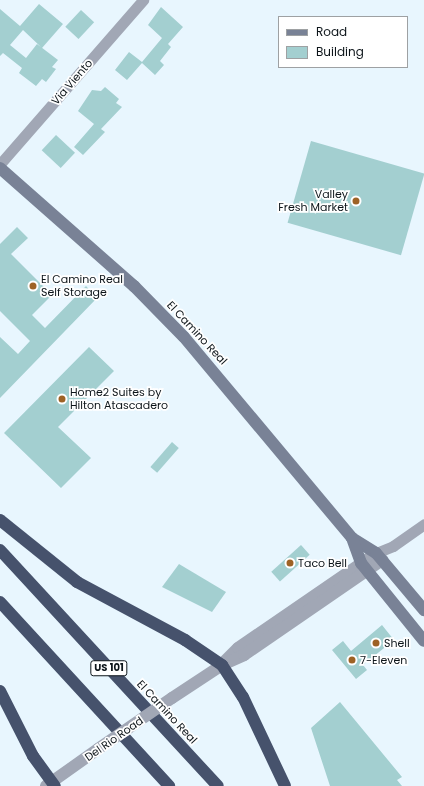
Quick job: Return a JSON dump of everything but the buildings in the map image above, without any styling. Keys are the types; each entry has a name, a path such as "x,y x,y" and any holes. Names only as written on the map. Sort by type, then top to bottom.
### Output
{"highway":[{"path":"0,520 77,582 185,640 222,665 243,697 285,786"},
{"name":"El Camino Real","path":"0,550 218,786"},
{"name":"US 101","path":"0,602 169,786"},
{"path":"0,691 32,756 51,785"}],"main road":[{"name":"El Camino Real","path":"0,168 134,286 184,337 352,538 379,556 424,610"},
{"name":"El Camino Real","path":"352,538 364,567 424,641"}],"street":[{"name":"Via Viento","path":"0,164 144,0"},
{"name":"Del Rio Road","path":"51,785 172,698 222,665 244,655 424,524"}],"place":[{"name":"Valley Fresh Market","path":"356,201"},
{"name":"El Camino Real Self Storage","path":"33,286"},
{"name":"Home2 Suites by Hilton Atascadero","path":"62,399"},
{"name":"Taco Bell","path":"290,563"},
{"name":"Shell","path":"376,643"},
{"name":"7-Eleven","path":"352,660"}]}
